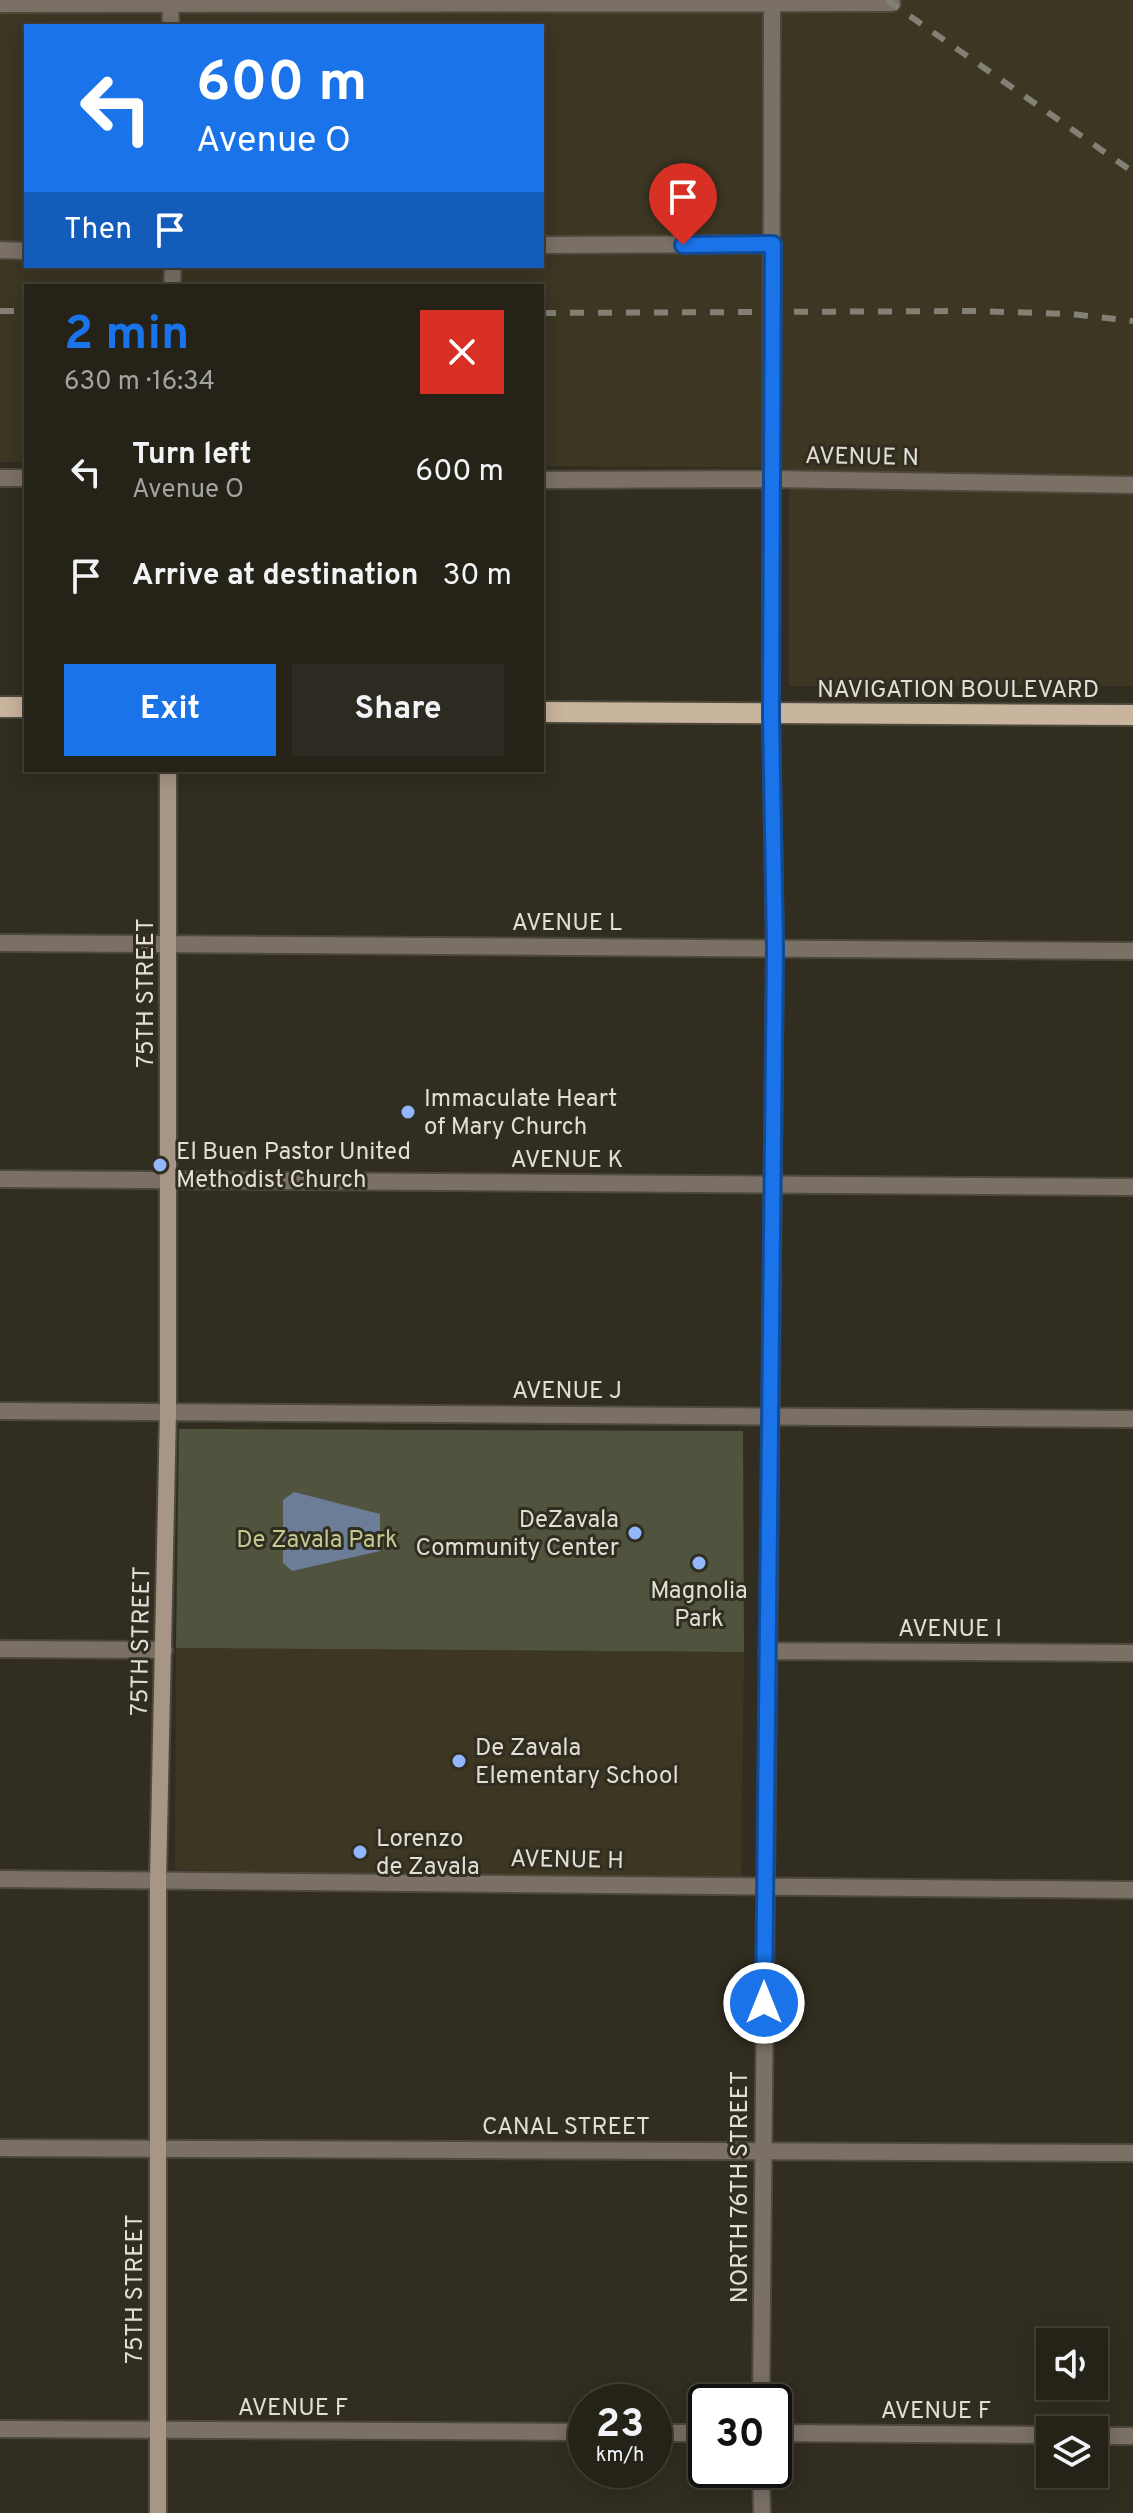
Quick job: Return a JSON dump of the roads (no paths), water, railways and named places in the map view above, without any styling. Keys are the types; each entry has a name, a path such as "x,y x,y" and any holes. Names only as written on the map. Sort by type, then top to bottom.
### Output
{"main road":[{"path":"0,707 24,707"},
{"name":"NAVIGATION BOULEVARD","path":"544,712 1133,715"},
{"name":"75TH STREET","path":"158,2513 158,1879 168,1411 168,772"}],"street":[{"path":"0,4 171,1 892,3"},
{"path":"171,1 171,24"},
{"name":"NORTH 76TH STREET","path":"761,2384 770,1184 775,948 771,714 772,5"},
{"path":"544,245 773,244"},
{"path":"0,250 24,251"},
{"path":"0,478 24,478"},
{"name":"AVENUE N","path":"544,480 773,479 1133,485"},
{"name":"AVENUE L","path":"0,943 1133,951"},
{"name":"AVENUE K","path":"0,1179 1133,1187"},
{"name":"AVENUE J","path":"0,1411 1133,1419"},
{"path":"0,1649 164,1650"},
{"name":"AVENUE I","path":"767,1651 1133,1653"},
{"name":"AVENUE H","path":"0,1879 1133,1890"},
{"name":"CANAL STREET","path":"0,2148 1133,2153"},
{"name":"AVENUE F","path":"0,2429 568,2432"},
{"name":"AVENUE F","path":"792,2433 1036,2435"},
{"path":"1108,2436 1133,2436"},
{"path":"761,2488 762,2513"}],"water":[{"path":"294,1492 380,1514 380,1551 292,1571 283,1563 283,1500"}],"railway":[{"path":"887,0 1133,172"},
{"path":"0,311 24,311"},
{"path":"544,313 974,311 1071,314 1133,321"}],"place":[{"name":"Immaculate Heart of Mary Church","path":"408,1112"},
{"name":"El Buen Pastor United Methodist Church","path":"160,1165"},
{"name":"DeZavala Community Center","path":"635,1533"},
{"name":"Magnolia Park","path":"699,1563"},
{"name":"De Zavala Elementary School","path":"459,1761"},
{"name":"Lorenzo de Zavala","path":"360,1852"}],"park label":[{"name":"De Zavala Park","path":"317,1539"}]}
